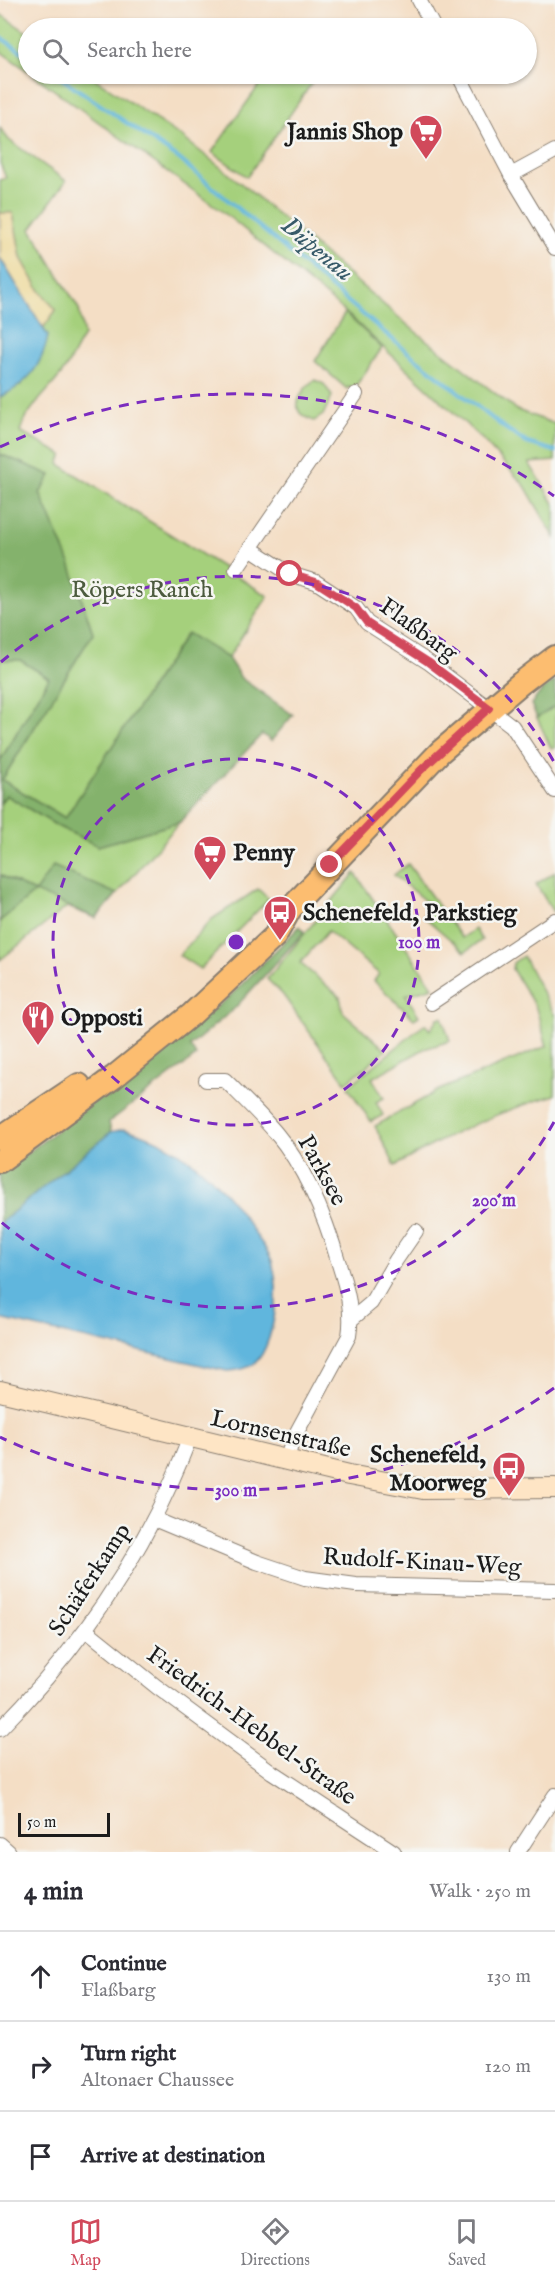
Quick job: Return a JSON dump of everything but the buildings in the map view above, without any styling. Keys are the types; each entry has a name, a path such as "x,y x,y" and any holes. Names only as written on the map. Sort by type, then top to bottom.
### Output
{"main road":[{"path":"0,1138 61,1098 118,1055 208,980 265,925 290,909 421,770 489,708 555,657"},
{"path":"0,1161 114,1077 192,1014 275,936 290,909"}],"street":[{"path":"419,0 429,18"},
{"path":"463,84 511,175 555,248"},
{"path":"511,175 555,151"},
{"path":"236,569 356,394"},
{"name":"Flaßbarg","path":"250,548 290,574 316,582 356,608 367,623 428,662 512,726 555,791"},
{"path":"431,1003 555,920"},
{"name":"Parksee","path":"206,1080 225,1080 276,1133 291,1154 327,1225 345,1284 352,1319 349,1336 296,1433 287,1460"},
{"name":"Parksee","path":"352,1319 371,1303 396,1260 417,1231"},
{"name":"Lornsenstraße","path":"0,1392 349,1475 423,1489 555,1488"},
{"name":"Schäferkamp","path":"0,1729 48,1677 86,1630 130,1563 154,1519 190,1437"},
{"name":"Rudolf-Kinau-Weg","path":"154,1519 257,1562 305,1578 356,1585 555,1590"},
{"name":"Friedrich-Hebbel-Straße","path":"86,1630 157,1687 272,1772 394,1852"},
{"path":"518,1852 555,1795"},
{"path":"0,1844 9,1852"}],"green space":[{"path":"0,14 18,26 18,64 0,51"},
{"path":"46,84 103,84 182,137 243,185 416,332 517,410 555,424 555,461 529,463 555,505 555,538 525,486 482,439 343,310 223,212"},
{"path":"260,84 311,84 247,177 212,152"},
{"name":"Röpers Ranch","path":"0,128 9,140 66,181 31,229 79,309 84,336 65,369 28,415 20,432 63,455 59,464 268,596 228,658 186,634 65,818 2,780 93,633 69,563 40,493 51,475 0,454 0,397 22,384 48,336 43,328 56,310 40,291 21,258 13,213 0,213 0,180 6,178 0,163"},
{"path":"345,313 382,348 353,390 349,387 347,389 315,361"},
{"path":"315,380 324,384 332,396 323,415 314,421 301,414 298,405 304,390"},
{"path":"0,454 51,475 40,493 70,563 93,633 2,780 65,818 187,633 228,658 241,678 293,715 271,741 262,734 180,822 98,846 59,827 6,795 0,804 0,761 49,678 20,660 0,660"},
{"path":"0,660 20,660 49,678 0,761"},
{"path":"555,681 555,706 537,718 531,704 542,690"},
{"path":"555,706 555,748 551,748 537,718"},
{"path":"6,795 59,827 98,846 180,822 96,918 67,907 0,960 0,921 35,892 0,875 0,804"},
{"path":"408,864 462,938 475,929 482,940 465,952 423,916 431,906 394,875"},
{"path":"53,866 117,894 96,918 35,892"},
{"path":"555,872 555,910 553,912 536,884"},
{"path":"355,873 433,987 406,995 419,1016 414,1019 374,981 379,974 328,931 300,963 340,997 343,1012 386,1050 346,1083 283,995 267,979"},
{"path":"0,875 35,892 0,921"},
{"path":"258,889 269,899 200,969 179,955 212,919"},
{"path":"300,926 304,932 235,1008 190,1046 196,1056 109,1122 111,1132 0,1223 0,1174 228,998"},
{"path":"523,956 555,1016 555,1095 473,1125 395,1166 375,1126 439,1090 547,1046 536,1008 512,969 513,963"},
{"path":"442,1017 450,1041 424,1049 372,1078 384,1098 376,1102 383,1115 371,1122 348,1087 425,1024 430,1030 438,1018"}],"sand":[{"path":"0,213 13,213 21,258 40,291 56,310 43,328 0,258"}],"water":[{"path":"0,258 48,336 42,356 32,373 10,392 0,397"},
{"path":"124,1129 165,1144 200,1168 230,1198 269,1254 276,1280 274,1319 263,1353 250,1366 227,1371 0,1319 0,1223 111,1132"}],"waterway":[{"name":"Düpenau","path":"0,37 18,49"},
{"name":"Düpenau","path":"70,84 178,158 410,354 502,426 527,443 555,451"}],"place":[{"name":"Jannis Shop","path":"426,160"},
{"name":"Penny","path":"210,881"},
{"name":"Schenefeld, Parkstieg","path":"280,941"},
{"name":"Opposti","path":"38,1046"},
{"name":"Schenefeld, Moorweg","path":"509,1497"}],"route":[{"path":"290,574 316,582 356,608 367,623 428,662 489,708 421,770 330,865"}]}
